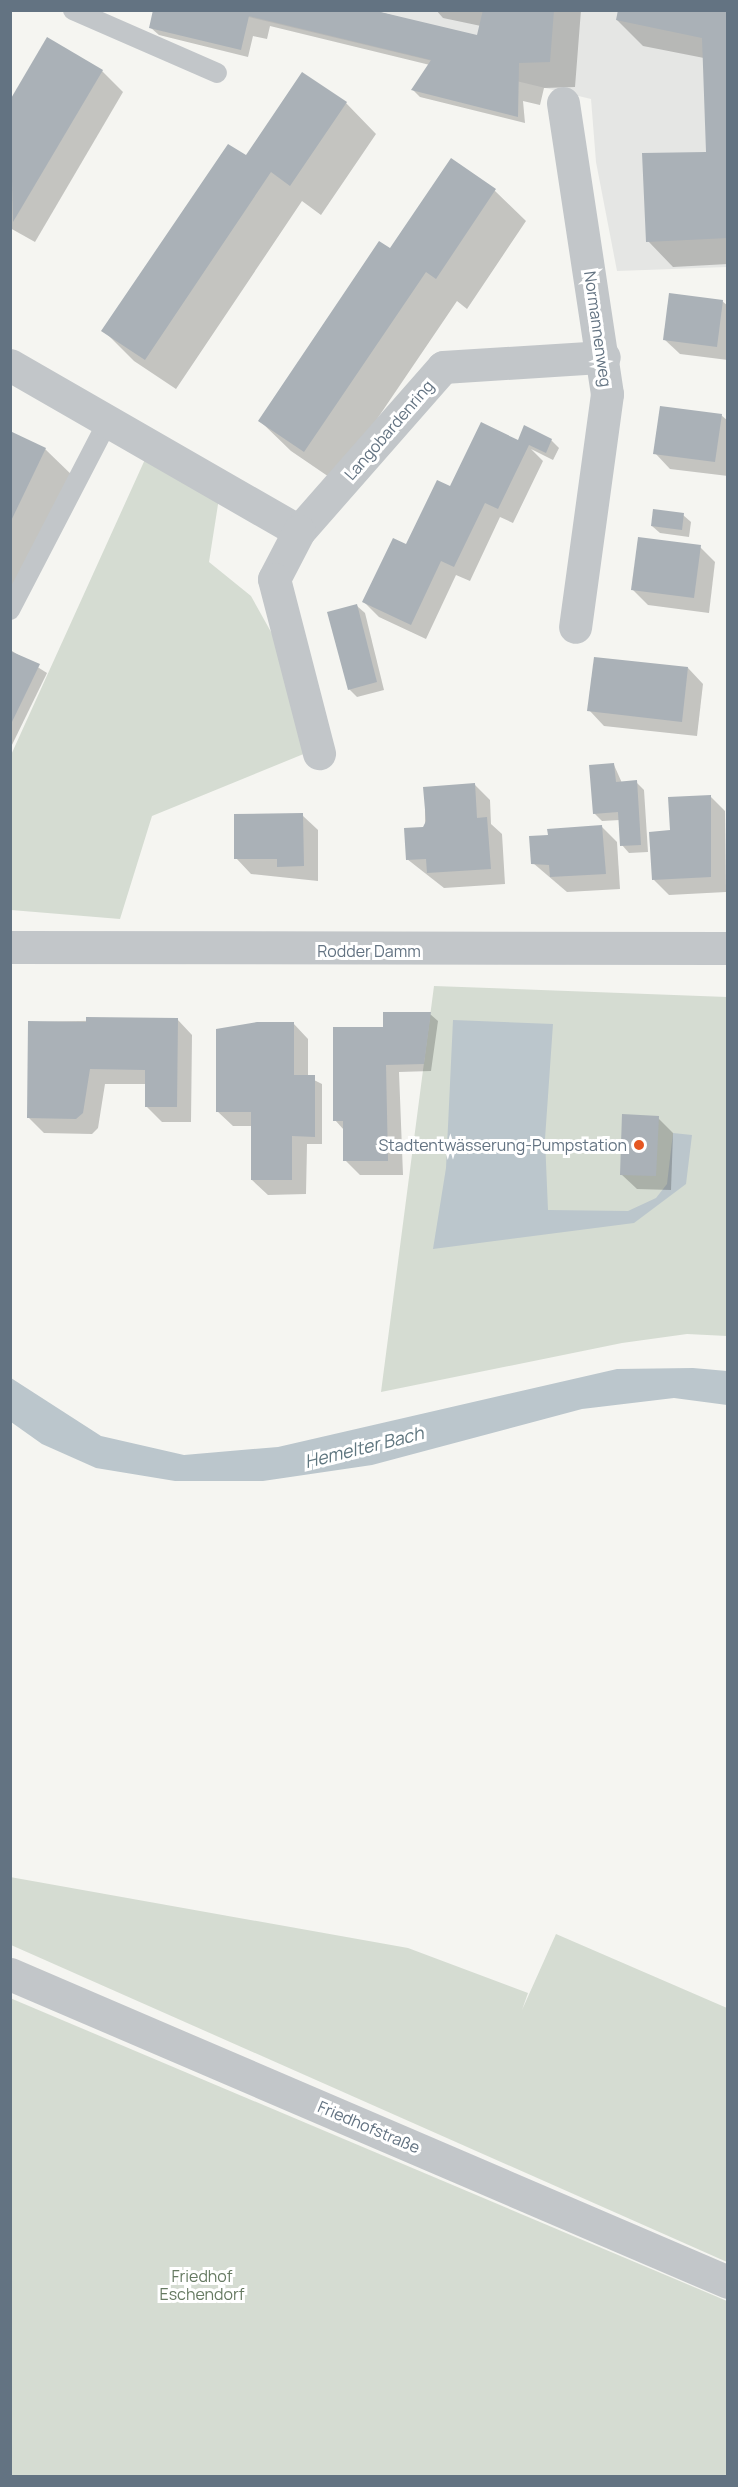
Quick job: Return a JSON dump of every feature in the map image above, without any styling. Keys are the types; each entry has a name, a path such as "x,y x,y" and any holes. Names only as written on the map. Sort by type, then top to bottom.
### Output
{"street":[{"name":"Normannenweg","path":"562,103 604,357 607,394 575,627"},
{"name":"Langobardenring","path":"319,753 274,579 299,531 443,367 604,357"},
{"path":"10,365 299,531"},
{"name":"Rodder Damm","path":"10,947 728,948"},
{"name":"Friedhofstraße","path":"10,1974 728,2282"}],"lane":[{"path":"72,10 217,73"},
{"path":"10,610 108,421"}],"shaded area":[{"path":"224,11 727,11 727,267 617,271 596,162 591,99"}],"green space":[{"path":"147,455 219,498 209,562 251,596 285,657 306,753 152,816 120,919 11,910 11,755"},
{"path":"434,986 727,997 727,1336 687,1334 622,1343 381,1392"},
{"path":"10,1877 408,1948 528,1993 522,2010 556,1934 727,2008 727,2262 11,1945"},
{"name":"Friedhof Eschendorf","path":"10,1998 727,2301 727,2476 11,2476"}],"water":[{"path":"453,1020 553,1024 545,1139 548,1210 628,1211 656,1198 667,1184 673,1133 692,1135 686,1184 634,1223 433,1249 446,1168"},
{"name":"Hemelter Bach","path":"693,1368 727,1371 727,1405 674,1398 582,1409 372,1465 263,1481 175,1481 96,1468 42,1444 11,1422 11,1378 101,1436 184,1455 278,1447 617,1369"}],"building":[{"path":"153,10 372,10 477,35 483,10 554,10 550,62 519,63 518,117 411,90 431,60 249,16 241,50 149,28"},
{"path":"618,10 728,10 728,238 646,242 642,153 706,152 702,38 616,20"},
{"path":"47,37 103,70 13,222 10,100"},
{"path":"302,72 347,102 290,186 271,172 145,360 101,331 228,144 246,155"},
{"path":"451,158 496,189 436,279 426,272 304,452 258,421 379,241 390,248"},
{"path":"669,293 723,300 717,347 663,340"},
{"path":"660,406 722,414 715,462 653,454"},
{"path":"481,422 518,440 524,425 552,439 546,453 529,445 498,509 485,503 454,567 441,561 411,625 362,602 393,538 406,544 437,480 450,486"},
{"path":"10,431 46,448 10,523"},
{"path":"653,509 684,513 682,530 651,526"},
{"path":"638,537 701,545 694,598 631,590"},
{"path":"357,604 377,682 348,690 327,612"},
{"path":"10,651 40,664 10,726"},
{"path":"594,657 688,667 682,722 587,711"},
{"path":"614,763 616,782 637,780 641,845 620,846 618,812 593,814 589,765"},
{"path":"475,783 477,818 487,817 491,869 427,873 426,859 406,860 404,828 423,827 426,821 423,787"},
{"path":"711,795 711,877 652,880 649,832 670,830 668,797"},
{"path":"303,813 304,866 277,867 277,859 234,859 234,814"},
{"path":"602,825 606,874 550,877 549,865 531,864 529,836 548,835 547,829"},
{"path":"383,1012 431,1012 424,1064 386,1065 388,1161 343,1161 343,1121 333,1121 333,1027 383,1027"},
{"path":"86,1017 178,1018 177,1107 145,1107 145,1070 90,1069 83,1113 76,1119 27,1118 28,1021 86,1022"},
{"path":"257,1022 294,1022 294,1075 315,1075 315,1137 292,1136 292,1180 251,1180 251,1112 216,1112 216,1029"},
{"name":"Stadtentwässerung-Pumpstation","path":"622,1114 659,1116 656,1176 620,1175"}],"place":[{"name":"Stadtentwässerung-Pumpstation","path":"639,1145"}]}
